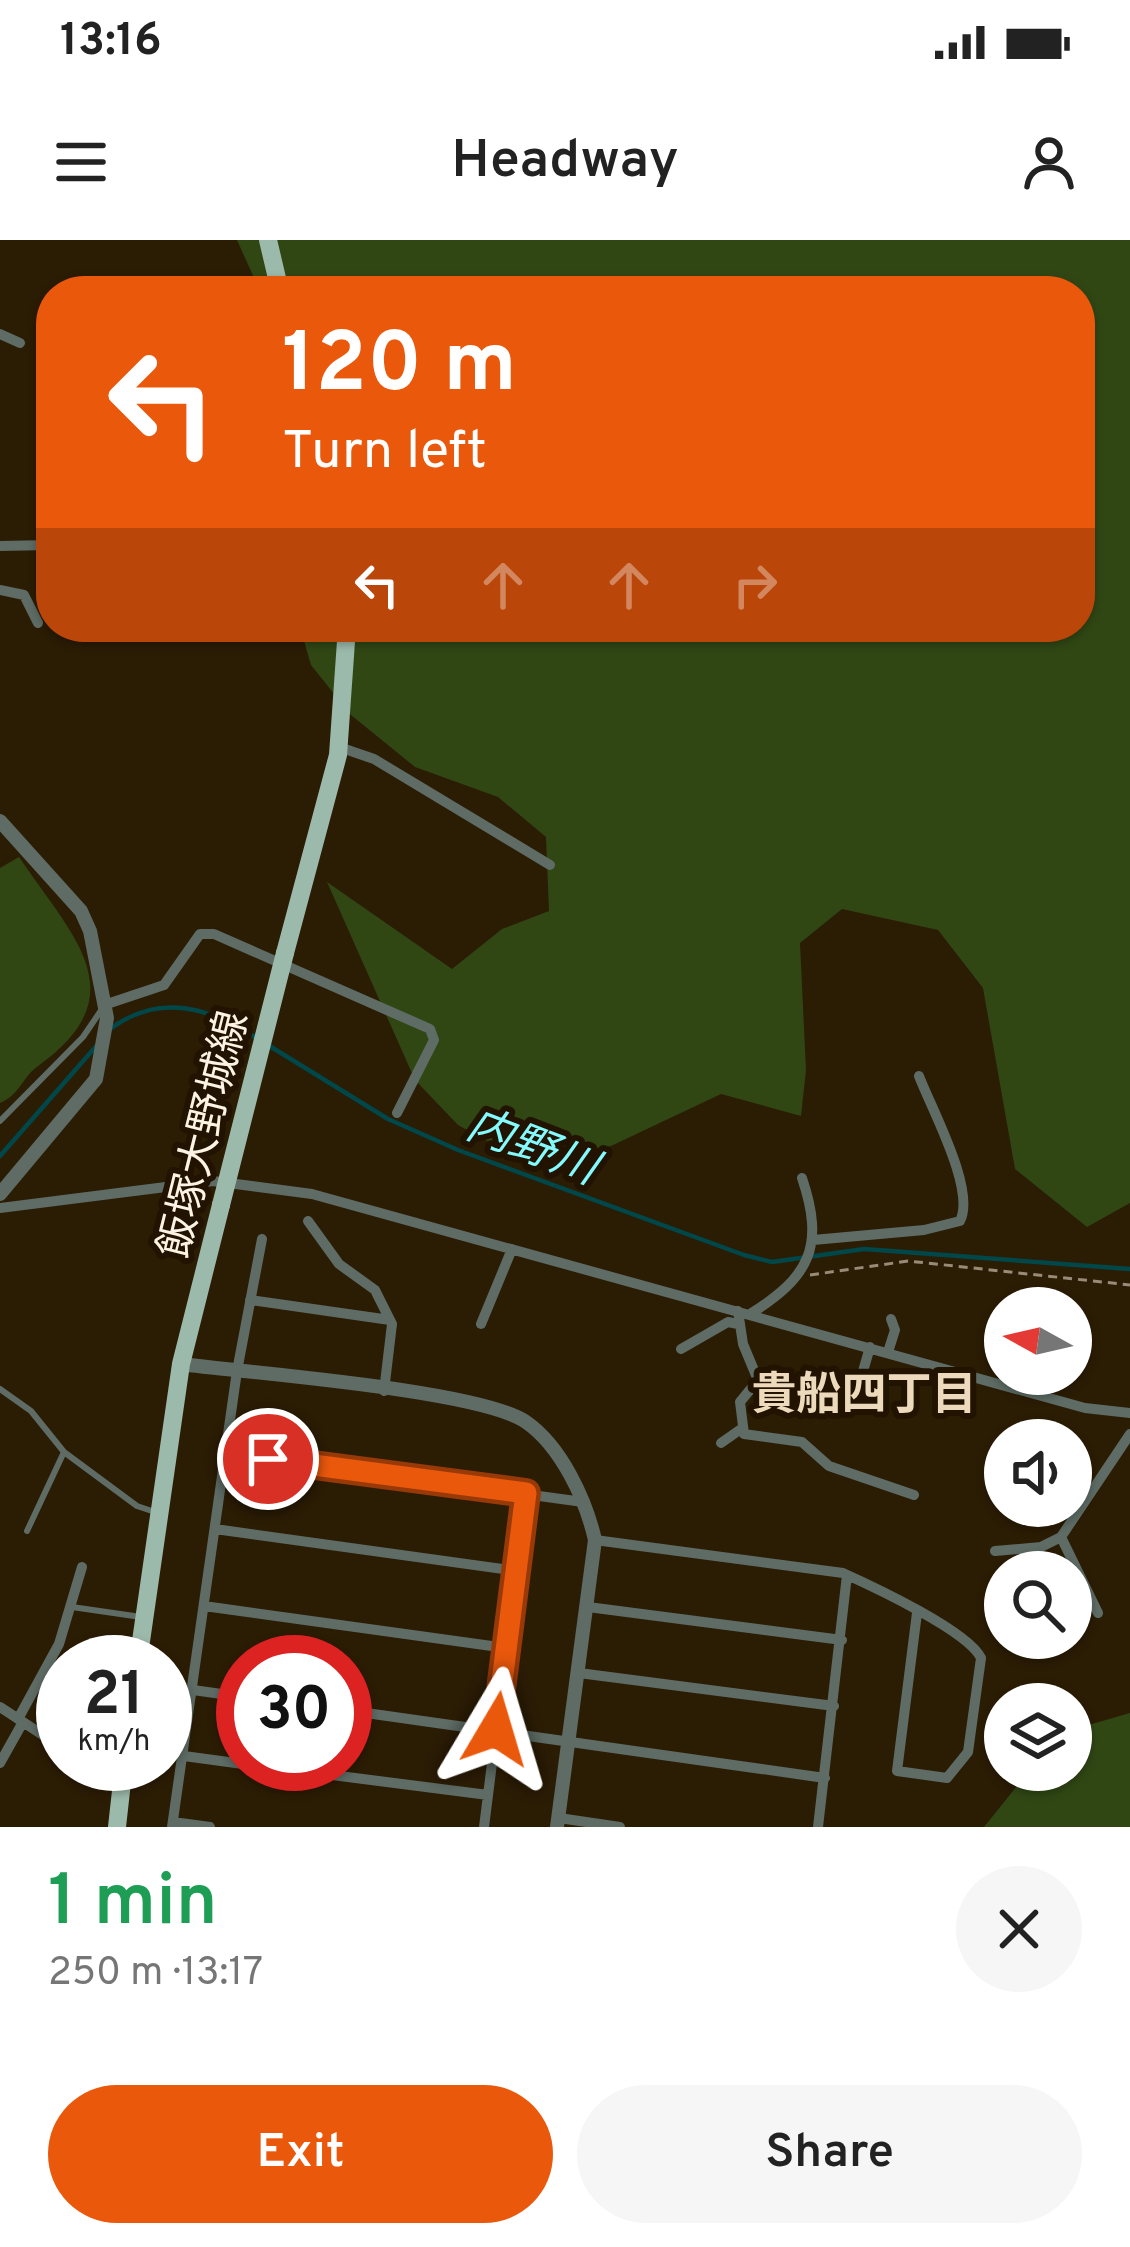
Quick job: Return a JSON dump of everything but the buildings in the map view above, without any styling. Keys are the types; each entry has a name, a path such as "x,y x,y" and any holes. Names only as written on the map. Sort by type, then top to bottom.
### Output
{"main road":[{"path":"268,240 276,276"},
{"name":"飯塚大野城線","path":"142,1635 181,1364 339,747 346,642"},
{"path":"117,1827 121,1791"}],"street":[{"path":"0,334 20,343"},
{"path":"0,546 36,545"},
{"path":"0,590 24,595 36,618"},
{"path":"339,747 374,759 550,865"},
{"path":"0,821 81,911 90,931 106,1011 103,1061 82,1099 0,1194"},
{"path":"106,1011 164,985 200,934 214,934 430,1029 434,1040 397,1113"},
{"path":"813,1244 924,1231 960,1221 966,1210 961,1175 919,1076"},
{"path":"681,1349 742,1316 798,1276 813,1244 811,1206 802,1178"},
{"path":"0,1208 191,1183 260,1184 1085,1408 1130,1412"},
{"path":"308,1221 339,1264 375,1290 390,1320 384,1391"},
{"path":"192,1703 237,1371 262,1239"},
{"path":"481,1324 512,1249"},
{"path":"250,1300 390,1320"},
{"path":"742,1316 758,1380"},
{"path":"888,1352 895,1330 891,1319"},
{"path":"758,1380 854,1406 870,1347"},
{"path":"181,1364 478,1404 525,1421 545,1440 583,1502 595,1540 558,1823 620,1827"},
{"path":"741,1429 740,1402 758,1380"},
{"path":"721,1443 741,1429"},
{"path":"741,1429 751,1436 802,1442 830,1466 914,1495"},
{"path":"995,1551 1041,1546 1061,1537 1130,1434"},
{"path":"225,1453 583,1502"},
{"path":"484,1827 526,1493"},
{"path":"214,1529 517,1570"},
{"path":"1061,1537 1098,1613"},
{"path":"595,1540 848,1575 917,1612 974,1646 981,1658 968,1752 947,1778 898,1771 917,1612"},
{"path":"0,1762 59,1644 82,1567"},
{"path":"818,1827 848,1575"},
{"path":"204,1606 506,1648"},
{"path":"588,1607 842,1640"},
{"path":"579,1673 834,1706"},
{"path":"194,1690 216,1693"},
{"path":"0,1707 36,1730"},
{"path":"372,1713 825,1778"},
{"path":"372,1780 488,1795"},
{"path":"178,1791 172,1824 210,1827"}],"lane":[{"path":"0,1121 106,1011"},
{"path":"0,1389 31,1411 64,1452 137,1506 159,1512"},
{"path":"27,1531 64,1452"},
{"path":"72,1607 145,1618"}],"path":[{"path":"798,1276 908,1261 1130,1285"}],"green space":[{"path":"237,240 1130,240 1130,1203 1087,1227 1015,1169 983,988 938,930 842,909 800,943 806,1070 801,1116 721,1094 611,1146 520,1159 458,1125 415,1080 327,882 452,969 502,929 549,911 546,837 498,797 415,767 351,715 311,665 304,642 1095,642 1095,276 253,276"},
{"path":"19,857 75,939 90,989 85,1014 68,1040 0,1103 0,868"},
{"path":"1130,1713 1130,1827 984,1827 1013,1791 1092,1791 1092,1724"}],"waterway":[{"name":"内野川","path":"109,1030 147,1011 185,1008 222,1019 258,1039"},
{"name":"内野川","path":"0,1156 98,1044"},
{"name":"内野川","path":"268,1045 388,1119 458,1150 744,1255 772,1262 864,1249 1130,1269"}],"district":[{"name":"貴船四丁目","path":"864,1393"}],"route":[{"path":"268,1459 526,1493 496,1729"}]}
